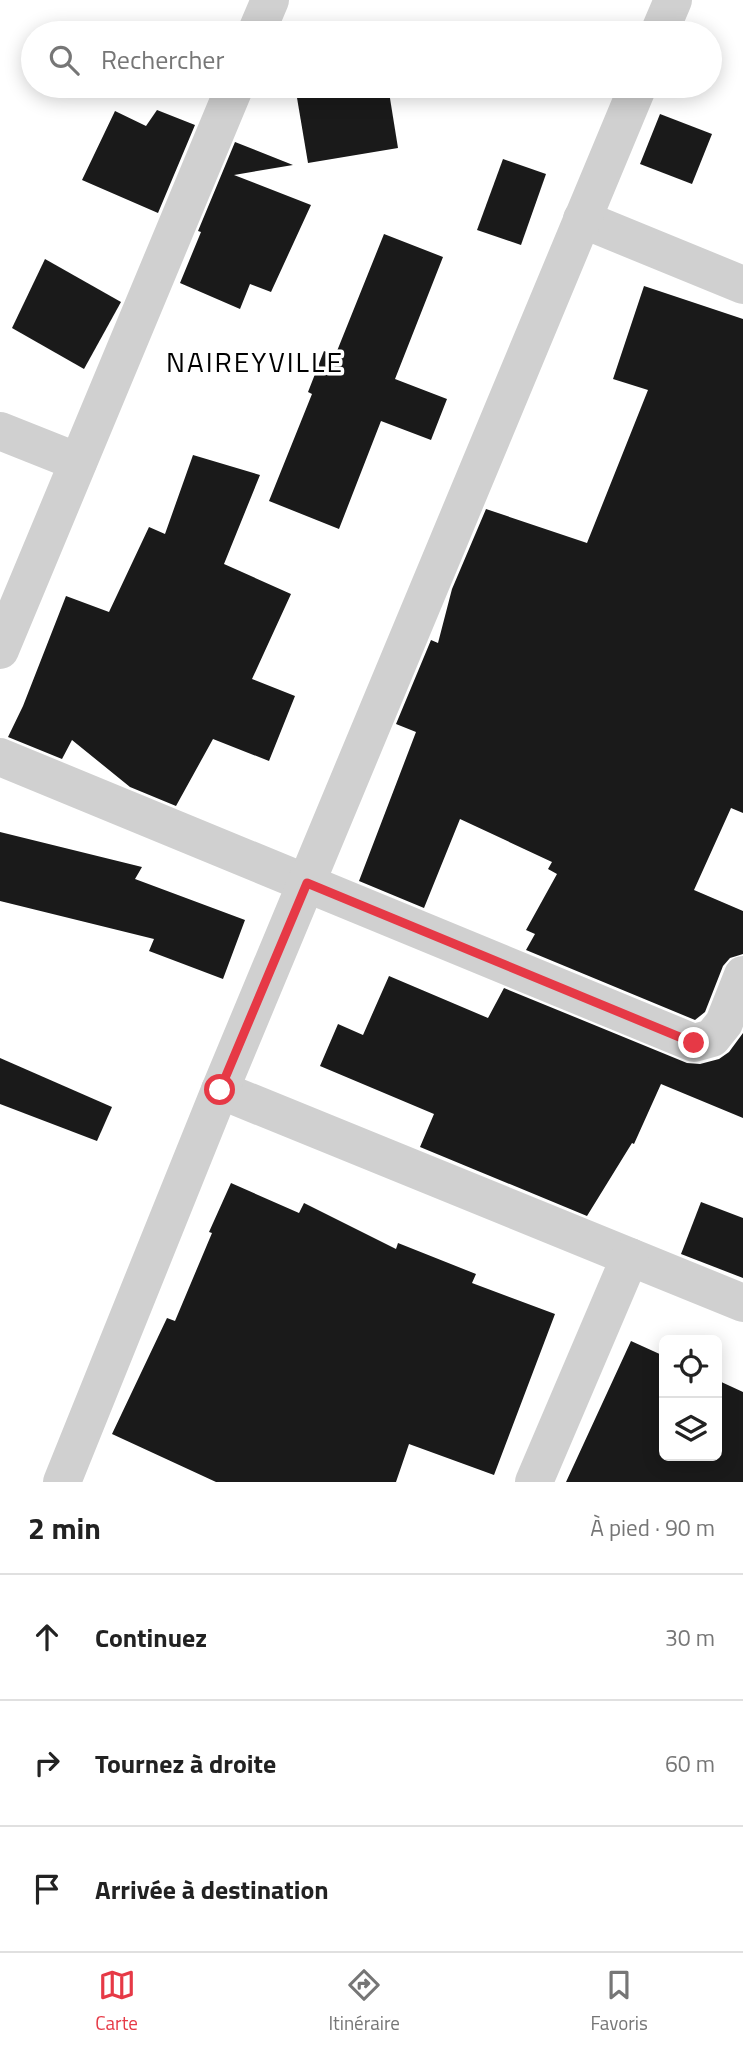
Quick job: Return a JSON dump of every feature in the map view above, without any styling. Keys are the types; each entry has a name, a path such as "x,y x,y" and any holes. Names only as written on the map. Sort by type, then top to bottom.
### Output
{"street":[{"path":"261,21 270,0"},
{"path":"664,21 673,0"},
{"path":"0,650 229,98"},
{"path":"62,1482 220,1090 633,98"},
{"path":"582,219 743,285"},
{"path":"0,431 78,462"},
{"path":"0,757 694,1043 712,1038 724,1023 743,975"},
{"path":"220,1090 743,1303"},
{"path":"534,1482 630,1257"}],"building":[{"path":"297,98 390,98 398,148 308,163"},
{"path":"157,110 195,125 158,213 82,180 115,111 146,126"},
{"path":"660,114 712,134 692,184 640,164"},
{"path":"235,142 293,165 234,175 311,205 271,292 250,284 240,309 180,283 201,232 198,231"},
{"path":"503,159 546,174 521,245 477,230"},
{"path":"384,234 443,257 395,379 447,399 431,440 381,421 339,529 269,501 312,394 308,392 324,351 335,356"},
{"path":"45,259 121,302 84,369 12,328"},
{"path":"644,286 743,319 743,813 731,808 694,890 743,911 743,954 730,958 723,966 705,1012 695,1020 526,950 535,934 526,930 557,874 548,869 552,862 460,819 424,908 359,881 416,732 396,724 431,640 438,643 452,589 486,509 587,543 648,390 613,379"},
{"path":"193,455 260,475 224,564 291,594 252,679 295,696 269,761 213,739 176,806 130,787 72,740 62,759 8,737 66,596 109,612 149,527 165,534"},
{"path":"0,832 142,867 135,879 245,920 223,979 149,951 154,939 0,901"},
{"path":"389,976 488,1018 504,988 687,1063 700,1064 719,1059 729,1052 743,1033 743,1118 661,1084 634,1144 632,1143 587,1216 420,1147 434,1114 320,1066 338,1024 363,1035"},
{"path":"0,1058 112,1107 97,1141 0,1104"},
{"path":"231,1183 299,1213 304,1203 396,1249 398,1243 476,1274 472,1283 555,1314 494,1475 409,1444 396,1482 216,1482 112,1434 167,1318 175,1321"},
{"path":"701,1202 743,1218 743,1278 681,1254"},
{"path":"631,1341 659,1354 659,1461 722,1461 722,1382 743,1392 743,1482 566,1482"}],"district":[{"name":"NAIREYVILLE","path":"255,361"}],"route":[{"path":"220,1090 307,883 694,1043"}]}
